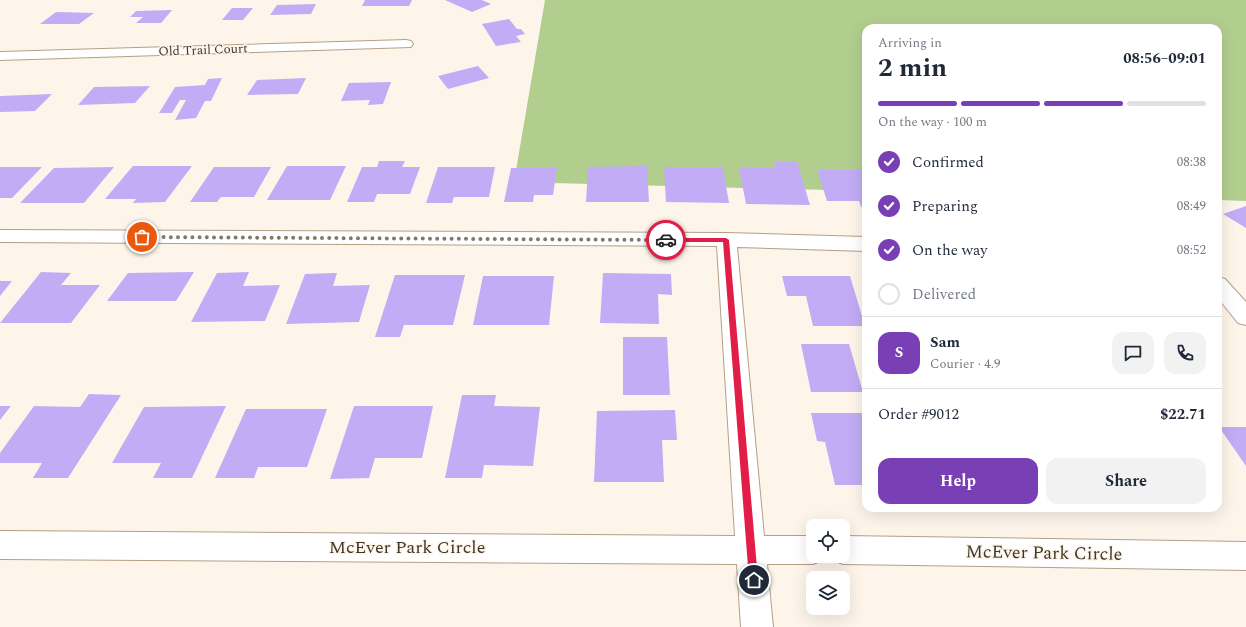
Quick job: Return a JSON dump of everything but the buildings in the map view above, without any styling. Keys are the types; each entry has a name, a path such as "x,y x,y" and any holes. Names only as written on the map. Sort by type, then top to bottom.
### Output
{"street":[{"name":"Old Trail Court","path":"0,56 406,44"},
{"path":"0,236 726,240 862,244"},
{"path":"726,240 758,627"},
{"path":"1222,289 1246,317"},
{"name":"McEver Park Circle","path":"0,545 806,550"},
{"name":"McEver Park Circle","path":"850,550 1246,556"}],"green space":[{"path":"545,0 1246,0 1246,201 1222,200 1222,24 862,24 862,191 514,182"}],"way so far":[{"path":"142,237 666,240"}],"route":[{"path":"666,240 726,240 754,580"}]}
